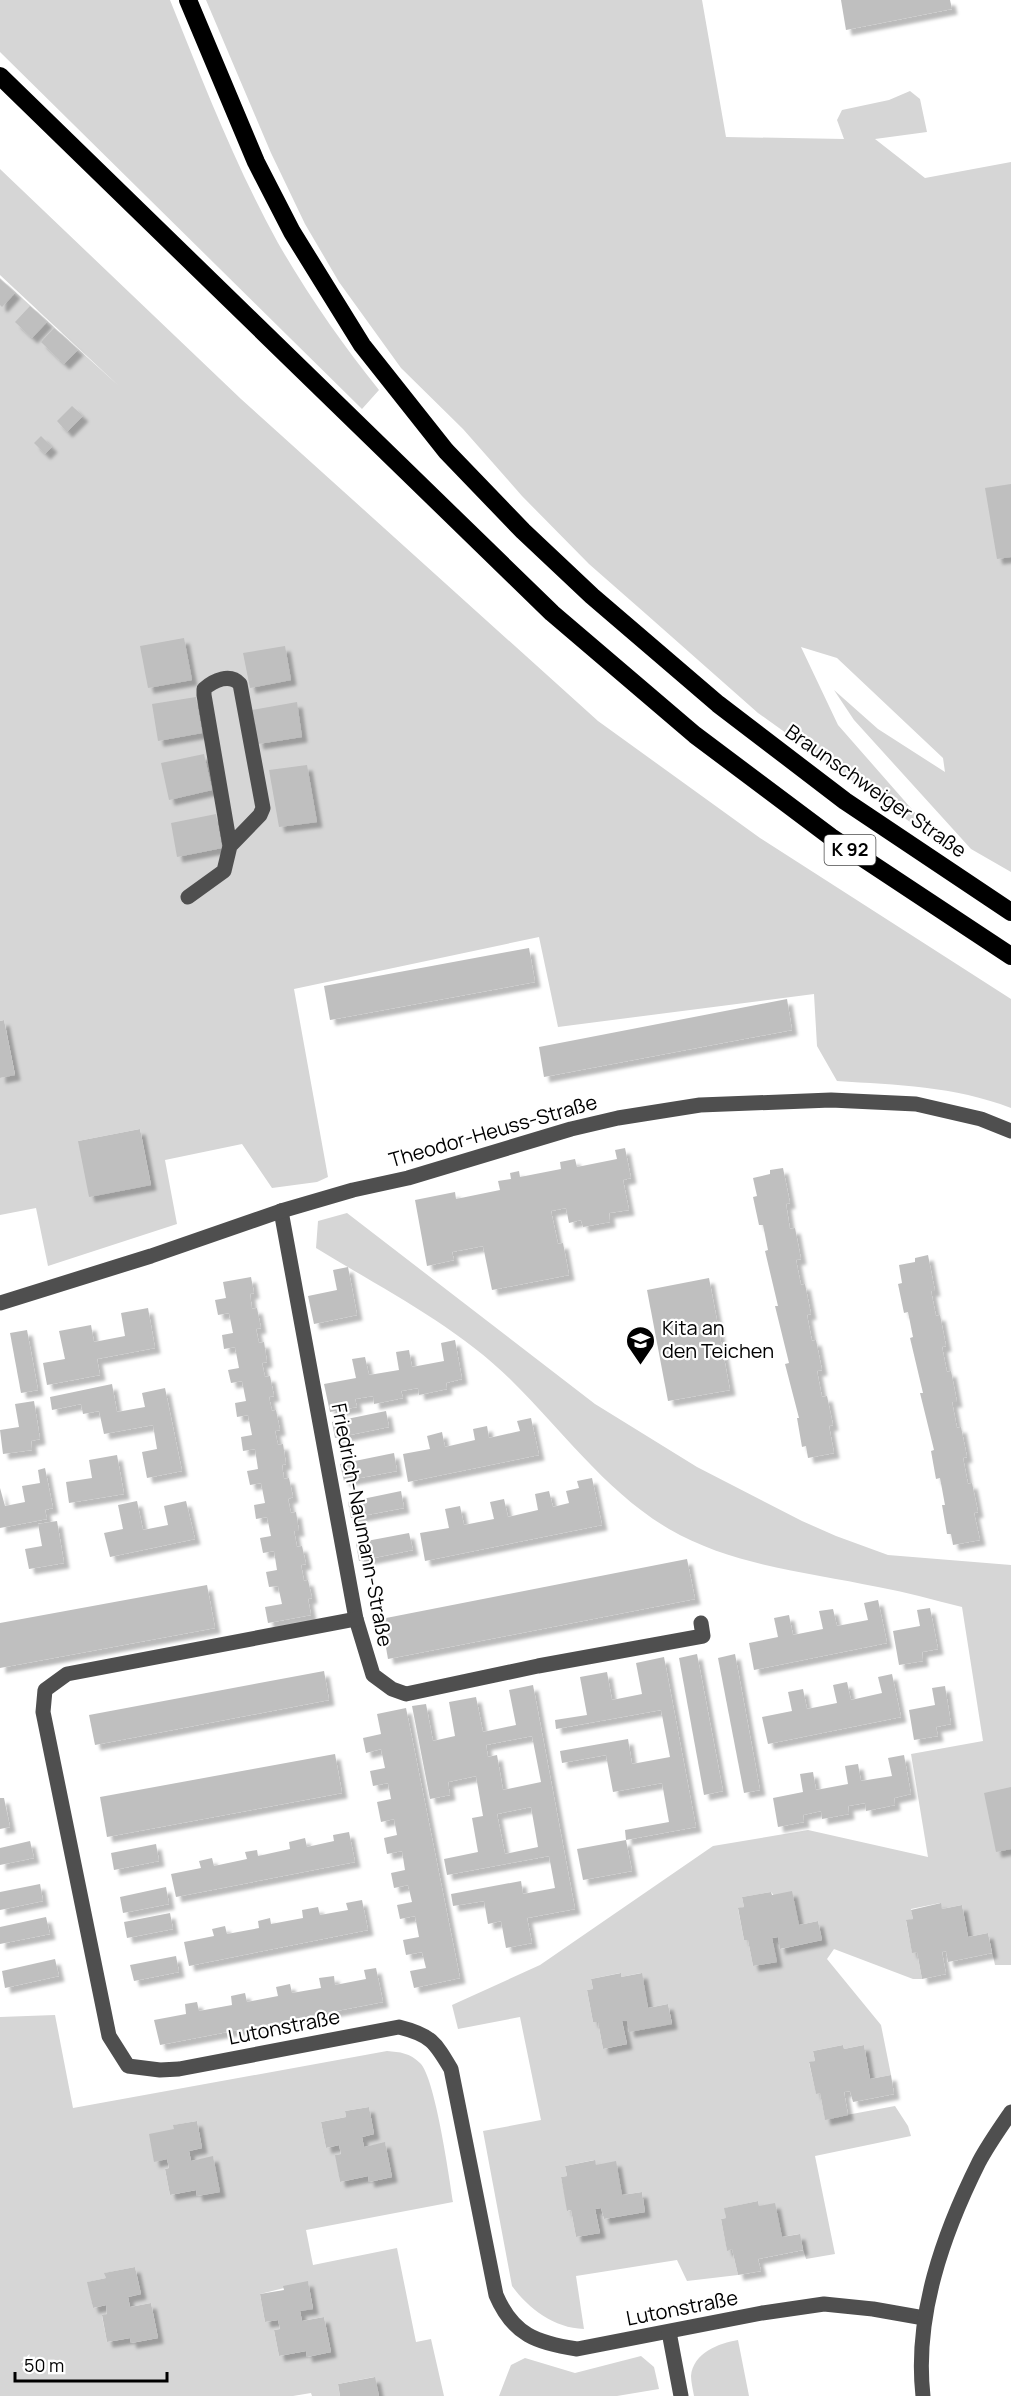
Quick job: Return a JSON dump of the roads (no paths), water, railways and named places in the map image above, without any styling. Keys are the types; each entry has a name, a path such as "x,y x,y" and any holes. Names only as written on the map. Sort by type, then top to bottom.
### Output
{"highway":[{"name":"Braunschweiger Straße","path":"188,0 256,162 292,232 362,345 446,451 523,531 592,596 718,704 845,801 1011,912"},
{"name":"K 92","path":"0,76 552,613 694,735 831,837 1011,956"}],"street":[{"path":"188,897 224,871 230,846 204,689 210,683 227,678 236,679 240,684 263,808 260,815 230,846"},
{"name":"Theodor-Heuss-Straße","path":"0,1303 151,1256 281,1211 353,1190 408,1178 618,1118 700,1105 815,1100 916,1104 981,1119 1011,1131"},
{"name":"Friedrich-Naumann-Straße","path":"281,1211 356,1619 372,1674 392,1689 406,1694 538,1666 703,1636 701,1623"},
{"name":"Lutonstraße","path":"356,1619 67,1674 45,1690 43,1712 109,2036 128,2066 160,2070 399,2027 426,2035 439,2049 451,2069 496,2295 504,2315 523,2333 551,2345 578,2349 762,2313 824,2304 873,2309 924,2318"},
{"path":"923,2396 920,2368 924,2318 946,2236 980,2161 1011,2112"},
{"path":"669,2332 681,2396"}],"place":[{"name":"Kita an den Teichen","path":"641,1366"}]}
